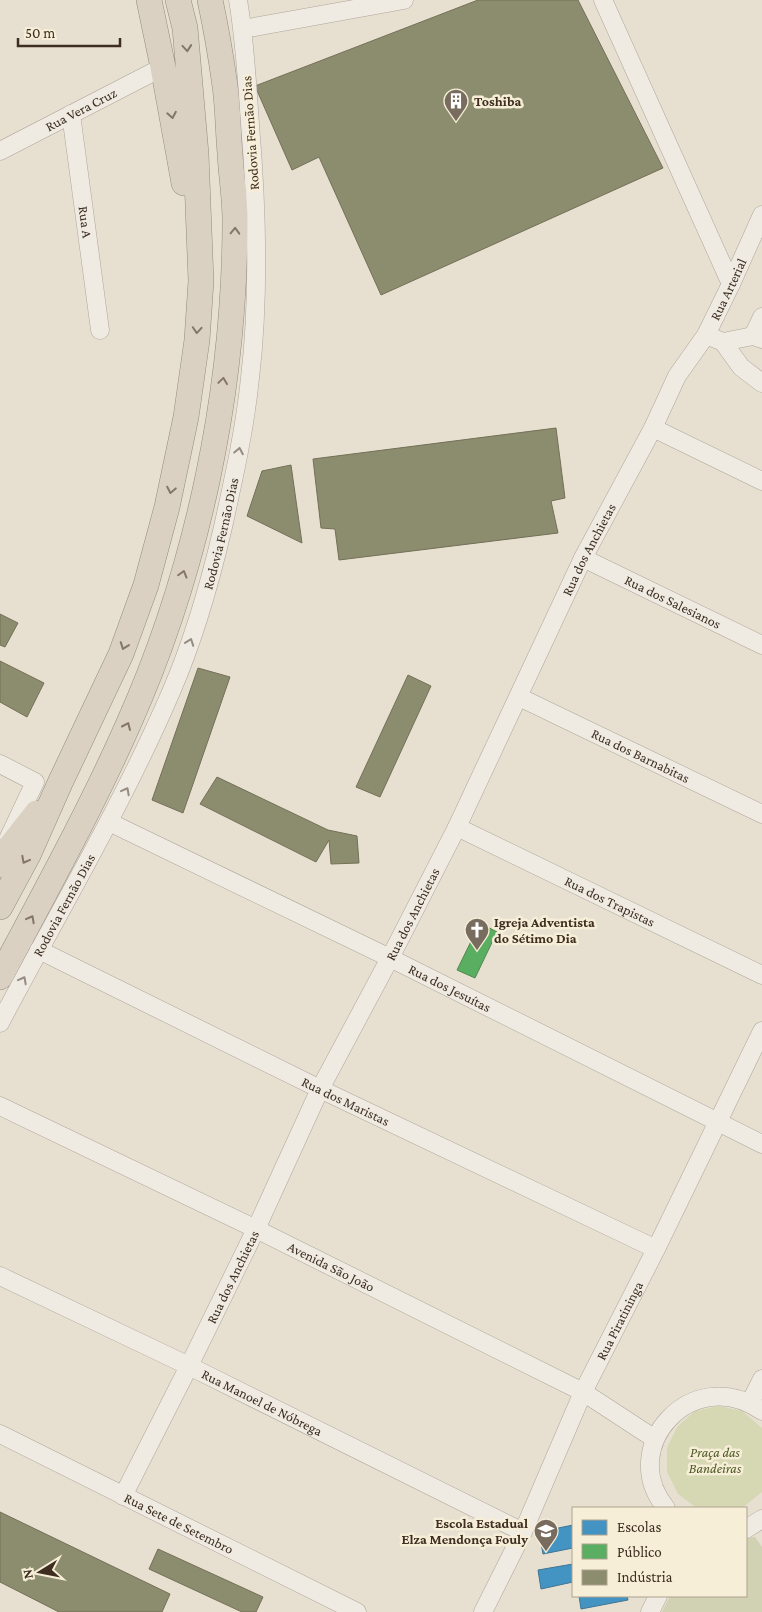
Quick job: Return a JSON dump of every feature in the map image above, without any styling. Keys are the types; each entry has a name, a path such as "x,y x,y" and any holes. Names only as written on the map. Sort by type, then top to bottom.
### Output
{"highway":[{"path":"150,0 201,281"},
{"path":"0,906 29,853 121,654 146,585 167,507 186,417 197,340 201,281 195,144 186,28 178,0"},
{"name":"Rodovia Fernão Dias","path":"0,977 58,869 129,724 177,595 200,514 218,423 229,342 234,280 235,217 225,88 210,0"},
{"path":"0,865 12,846 60,783"}],"street":[{"name":"Rodovia Fernão Dias","path":"0,1023 130,782 172,690 193,634 212,570 242,438 251,376 256,291 255,187 243,29 238,0"},
{"path":"603,0 731,284"},
{"path":"243,29 393,1"},
{"name":"Rua Vera Cruz","path":"0,151 163,67"},
{"name":"Rua A","path":"70,114 100,330"},
{"name":"Rua Arterial","path":"706,335 762,215"},
{"path":"706,335 724,342 757,337 762,317"},
{"name":"Rua dos Anchietas","path":"123,1496 256,1229 320,1089 457,827 583,558 653,428 677,376 706,335"},
{"name":"Rua Arterial","path":"724,342 741,366 762,383"},
{"path":"653,428 762,481"},
{"name":"Rua dos Salesianos","path":"583,558 762,645"},
{"name":"Rua dos Barnabitas","path":"519,697 762,814"},
{"path":"0,764 35,782 0,856"},
{"name":"Rua dos Jesuítas","path":"109,822 390,958 762,1144"},
{"name":"Rua dos Trapistas","path":"457,827 762,975"},
{"name":"Rua dos Maristas","path":"39,950 320,1089 656,1249"},
{"name":"Rua Piratininga","path":"483,1612 523,1532 583,1392 656,1249 762,1031"},
{"name":"Avenida São João","path":"0,1106 256,1229 583,1392 655,1439"},
{"name":"Rua Manoel de Nóbrega","path":"0,1276 189,1366 523,1532"},
{"path":"665,1507 655,1491 651,1474 651,1456 655,1439 663,1424 674,1412 687,1404 703,1398 719,1396 735,1398 756,1407 762,1379"},
{"name":"Rua Sete de Setembro","path":"0,1434 357,1612"},
{"path":"650,1612 658,1597"}],"green space":[{"name":"Praça das Bandeiras","path":"719,1406 742,1411 762,1428 762,1492 743,1507 696,1507 678,1494 667,1472 667,1448 677,1427 695,1411"},
{"path":"755,1537 762,1547 762,1612 662,1612 670,1597 747,1597 747,1538"}],"building: Escolas":[{"path":"572,1525 572,1548 543,1554 539,1532"},
{"path":"572,1564 572,1582 541,1589 538,1570"},
{"path":"579,1597 627,1597 628,1600 581,1609"}],"building: Público":[{"name":"Igreja Adventista do Sétimo Dia","path":"480,923 497,932 475,978 457,970"}],"building: Indústria":[{"name":"Toshiba","path":"478,0 578,0 663,168 381,295 319,157 292,170 255,86"},
{"path":"556,428 565,498 551,501 558,533 339,560 335,529 321,528 313,459"},
{"path":"291,465 302,543 247,516 262,471"},
{"path":"0,614 18,623 5,647 0,645"},
{"path":"0,661 44,683 27,717 0,702"},
{"path":"198,668 230,677 183,813 152,800"},
{"path":"408,675 431,686 380,797 356,787"},
{"path":"217,777 328,830 357,836 359,863 331,864 329,840 316,862 200,804"},
{"path":"0,1512 170,1594 162,1612 59,1612 0,1582"},
{"path":"158,1549 263,1597 256,1612 242,1612 149,1569"}],"place":[{"name":"Toshiba","path":"456,122"},
{"name":"Igreja Adventista do Sétimo Dia","path":"477,951"},
{"name":"Escola Estadual Elza Mendonça Fouly","path":"546,1552"}]}
